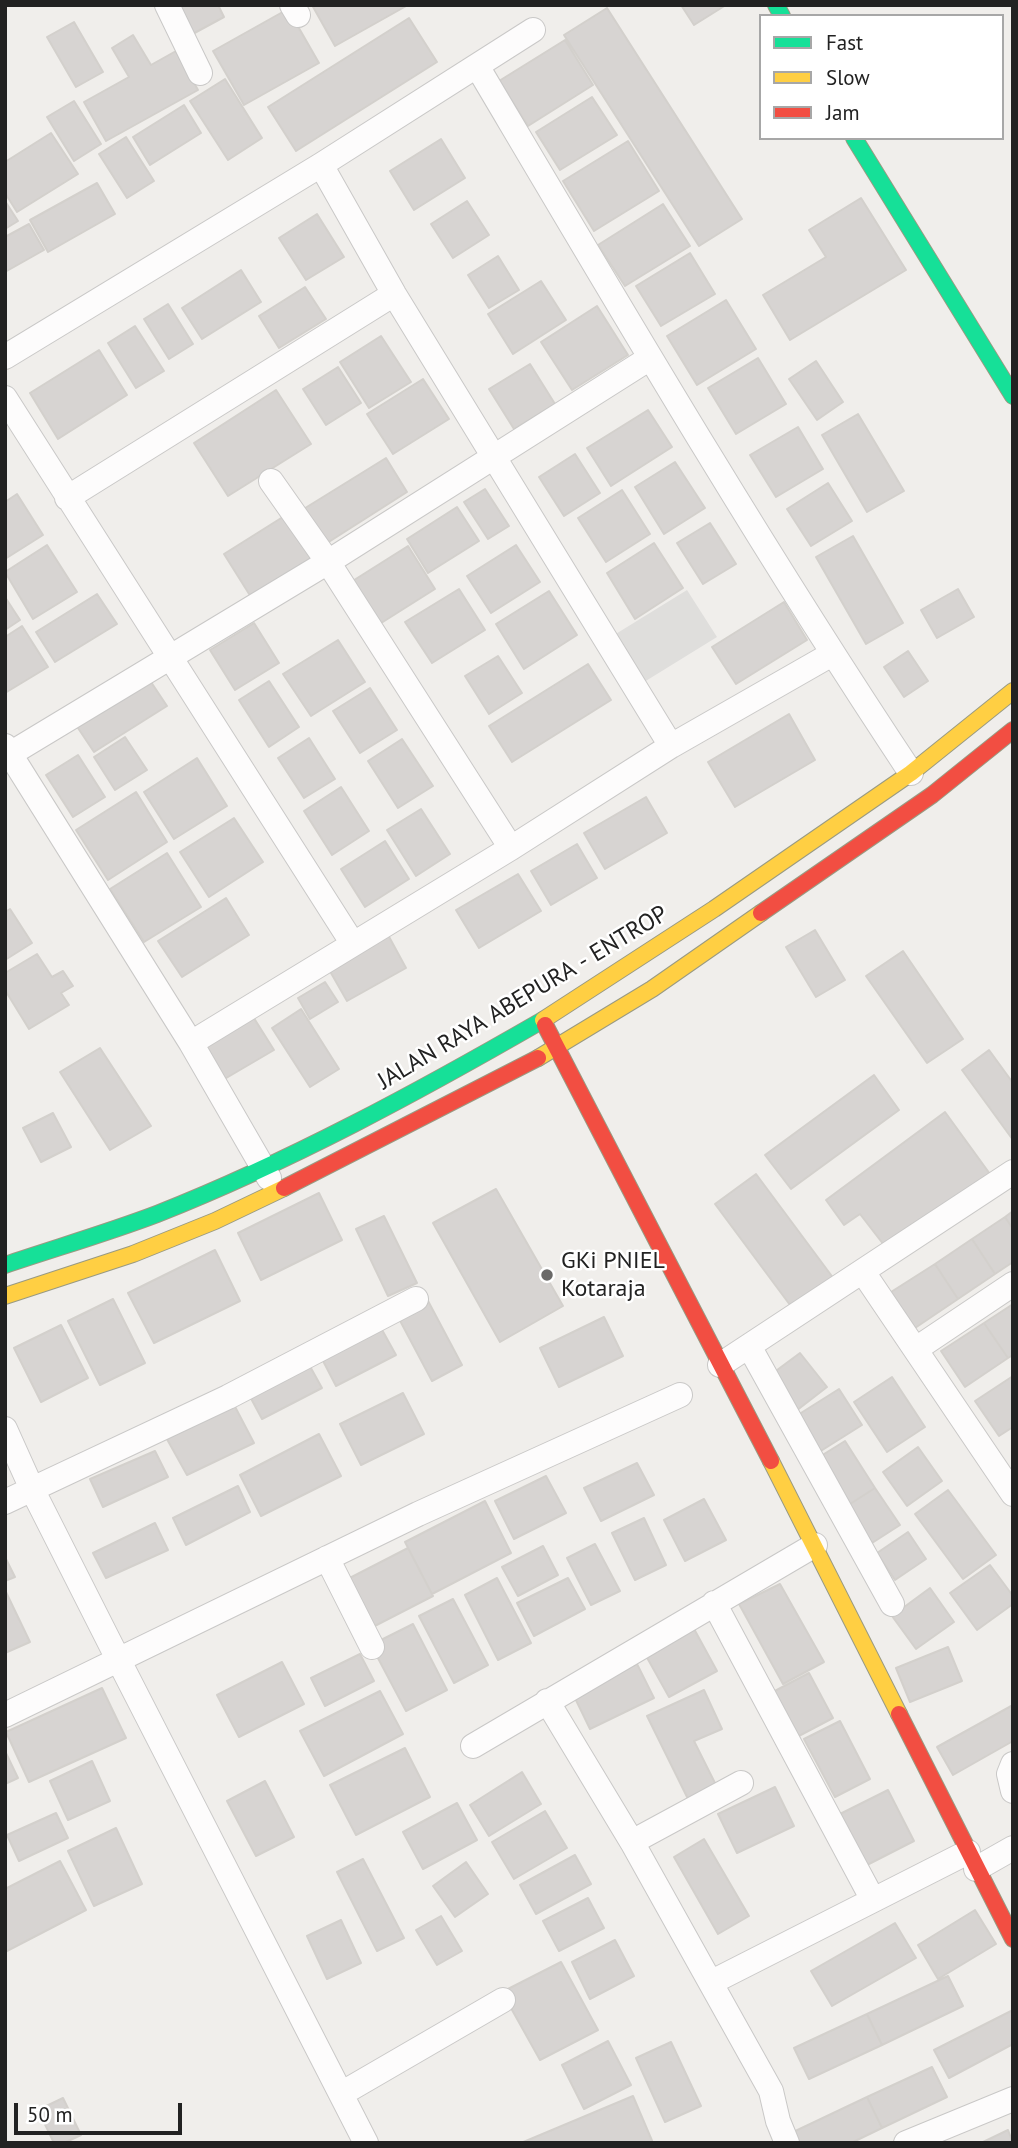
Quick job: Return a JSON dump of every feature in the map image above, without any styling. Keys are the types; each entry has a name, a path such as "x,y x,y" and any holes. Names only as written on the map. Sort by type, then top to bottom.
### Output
{"main road":[{"path":"854,140 1013,396"},
{"name":"JALAN RAYA ABEPURA - ENTROP","path":"5,1265 156,1214 263,1168 391,1106 542,1020 714,909 912,773 1013,691"},
{"path":"5,1296 133,1254 215,1221 328,1167 557,1048 652,989 921,803 1013,730"},
{"path":"542,1020 815,1545 1013,1939"}],"street":[{"path":"167,5 200,74"},
{"path":"5,357 321,165 533,30"},
{"path":"477,66 650,358 832,654 912,773"},
{"path":"321,165 394,293 671,746"},
{"path":"67,498 394,293"},
{"path":"277,1191 191,1043 8,750 169,658 328,562 650,358"},
{"path":"5,398 352,944"},
{"path":"271,481 328,562 511,848"},
{"path":"191,1043 511,848 671,746 832,654"},
{"path":"720,1365 1013,1172"},
{"path":"863,1272 916,1349 1003,1459 1013,1494"},
{"path":"916,1349 1013,1284"},
{"path":"5,1502 228,1397 416,1299"},
{"path":"749,1346 892,1604"},
{"path":"5,1715 418,1514 680,1395"},
{"path":"5,1429 32,1489 366,2143"},
{"path":"473,1746 815,1545"},
{"path":"327,1558 372,1647"},
{"path":"714,1603 873,1900"},
{"path":"547,1701 712,1982 771,2091 778,2121 787,2143"},
{"path":"1013,1764 1009,1774 1013,1791"},
{"path":"632,1842 741,1783"},
{"path":"712,1982 873,1900 972,1860 1013,1848"},
{"path":"341,2094 503,2000"},
{"path":"906,2143 1013,2099"}],"shaded area":[{"path":"687,590 717,637 636,687 606,640"}],"building":[{"path":"172,5 218,5 224,17 189,36"},
{"path":"312,5 408,5 335,46"},
{"path":"681,5 726,5 694,25"},
{"path":"607,8 742,219 699,246 564,35"},
{"path":"288,9 319,63 244,105 213,51"},
{"path":"409,18 437,62 296,151 268,107"},
{"path":"74,22 103,72 76,87 47,37"},
{"path":"133,35 151,65 176,51 198,90 106,141 84,102 129,77 112,48"},
{"path":"565,40 593,85 528,126 499,81"},
{"path":"225,79 262,138 228,160 190,101"},
{"path":"592,97 617,135 560,170 536,132"},
{"path":"74,101 101,144 74,161 47,117"},
{"path":"184,105 201,133 150,165 133,137"},
{"path":"51,133 78,174 17,212 5,193 5,162"},
{"path":"126,137 154,181 127,198 99,154"},
{"path":"441,139 465,178 414,210 390,171"},
{"path":"628,141 659,191 594,231 563,181"},
{"path":"97,183 115,214 48,252 30,220"},
{"path":"861,198 906,270 790,340 763,295 826,257 809,230"},
{"path":"5,201 18,221 5,229"},
{"path":"467,201 489,235 453,258 431,224"},
{"path":"663,204 690,246 625,286 598,245"},
{"path":"317,214 344,257 306,280 279,238"},
{"path":"29,224 44,250 5,272 5,237"},
{"path":"690,253 715,294 661,326 636,286"},
{"path":"498,256 519,290 489,308 468,275"},
{"path":"241,270 261,302 202,339 182,308"},
{"path":"541,281 566,320 513,354 488,314"},
{"path":"305,287 326,319 279,348 259,316"},
{"path":"726,300 756,349 697,385 667,336"},
{"path":"168,304 193,344 169,359 144,319"},
{"path":"597,306 628,355 572,390 541,342"},
{"path":"135,326 164,371 136,388 108,343"},
{"path":"381,336 411,382 369,408 340,362"},
{"path":"99,350 127,395 58,439 30,393"},
{"path":"758,358 786,404 736,434 708,388"},
{"path":"816,361 843,402 817,420 789,379"},
{"path":"530,364 555,404 514,429 489,389"},
{"path":"338,367 361,403 326,425 303,389"},
{"path":"423,379 449,419 393,454 367,414"},
{"path":"276,390 311,444 228,496 194,443"},
{"path":"648,410 672,447 611,486 587,448"},
{"path":"858,414 904,491 867,512 822,435"},
{"path":"798,427 823,469 776,497 750,455"},
{"path":"575,454 600,493 564,516 539,477"},
{"path":"386,458 407,492 324,545 302,510"},
{"path":"675,462 705,508 664,534 635,487"},
{"path":"828,483 852,521 811,546 787,509"},
{"path":"485,489 509,526 488,539 464,502"},
{"path":"622,490 650,534 606,562 578,518"},
{"path":"17,494 43,535 5,559 5,502"},
{"path":"457,507 479,541 428,573 407,539"},
{"path":"286,515 313,558 251,597 224,554"},
{"path":"710,523 736,564 703,584 677,543"},
{"path":"853,536 903,623 866,644 816,557"},
{"path":"654,543 683,588 635,619 607,573"},
{"path":"47,545 77,592 33,619 5,572"},
{"path":"516,545 540,582 491,613 467,576"},
{"path":"408,546 435,589 378,625 351,582"},
{"path":"459,589 485,630 432,663 405,622"},
{"path":"958,589 974,617 937,638 921,610"},
{"path":"549,591 577,635 524,669 496,624"},
{"path":"97,594 117,624 55,662 36,632"},
{"path":"5,597 20,620 5,630"},
{"path":"784,602 807,640 736,684 712,647"},
{"path":"254,623 279,663 235,690 210,650"},
{"path":"22,626 48,667 5,693 5,637"},
{"path":"338,640 365,682 311,716 283,674"},
{"path":"908,651 928,681 904,697 884,667"},
{"path":"498,656 522,693 489,714 465,676"},
{"path":"588,664 611,700 512,762 489,726"},
{"path":"149,679 167,706 94,752 76,725"},
{"path":"269,681 299,727 269,747 239,700"},
{"path":"370,688 397,730 360,753 333,711"},
{"path":"789,714 815,760 735,807 708,762"},
{"path":"125,737 147,770 115,790 94,757"},
{"path":"309,738 335,779 304,798 278,758"},
{"path":"402,739 433,786 398,808 368,761"},
{"path":"78,755 105,797 73,817 46,775"},
{"path":"197,758 227,806 174,839 144,792"},
{"path":"341,787 369,831 332,855 304,811"},
{"path":"136,792 167,842 108,880 76,830"},
{"path":"646,797 667,833 605,869 584,833"},
{"path":"421,809 450,854 416,876 387,830"},
{"path":"234,818 263,862 209,897 180,852"},
{"path":"385,841 409,879 365,907 341,869"},
{"path":"577,844 597,878 551,905 531,871"},
{"path":"167,853 201,907 144,942 110,889"},
{"path":"518,874 541,911 479,948 456,910"},
{"path":"226,898 249,935 182,977 158,941"},
{"path":"10,909 32,943 5,960 5,912"},
{"path":"815,930 845,980 816,997 786,947"},
{"path":"387,933 406,968 347,1001 327,966"},
{"path":"903,951 963,1039 927,1063 866,976"},
{"path":"37,954 52,977 63,971 73,986 61,993 69,1005 29,1029 5,990 5,973"},
{"path":"325,982 338,1002 310,1019 298,998"},
{"path":"301,1009 339,1069 310,1087 272,1028"},
{"path":"252,1015 274,1050 216,1084 194,1047"},
{"path":"100,1048 151,1126 110,1150 60,1072"},
{"path":"989,1050 1013,1083 1013,1140 962,1070"},
{"path":"874,1075 899,1110 791,1189 765,1155"},
{"path":"945,1112 990,1174 887,1249 860,1214 844,1225 826,1200"},
{"path":"53,1113 71,1147 41,1162 23,1128"},
{"path":"756,1174 834,1279 793,1309 715,1204"},
{"path":"496,1189 563,1306 500,1342 433,1223"},
{"path":"319,1193 342,1240 261,1280 238,1233"},
{"path":"1013,1211 1013,1229 1005,1217"},
{"path":"384,1216 417,1283 388,1296 356,1229"},
{"path":"1005,1217 1013,1229 1013,1262 995,1274 972,1239"},
{"path":"972,1239 995,1274 958,1299 935,1264"},
{"path":"215,1250 240,1301 154,1343 128,1293"},
{"path":"935,1264 958,1299 915,1328 891,1292"},
{"path":"113,1299 145,1363 100,1385 68,1321"},
{"path":"427,1299 462,1365 432,1381 397,1315"},
{"path":"1013,1304 1013,1355 1008,1358 984,1323"},
{"path":"604,1317 623,1356 559,1387 540,1348"},
{"path":"984,1323 1008,1358 965,1387 941,1351"},
{"path":"61,1325 88,1378 41,1402 14,1348"},
{"path":"381,1328 396,1355 336,1386 321,1357"},
{"path":"800,1353 827,1387 796,1411 769,1376"},
{"path":"307,1361 322,1388 262,1419 247,1391"},
{"path":"1013,1376 1013,1427 999,1436 975,1401"},
{"path":"892,1377 925,1427 887,1452 854,1402"},
{"path":"839,1389 862,1425 816,1454 793,1418"},
{"path":"403,1393 424,1434 361,1465 340,1424"},
{"path":"231,1399 254,1443 187,1475 163,1432"},
{"path":"319,1434 341,1476 261,1516 240,1475"},
{"path":"845,1441 875,1488 847,1506 816,1459"},
{"path":"918,1447 942,1481 907,1506 883,1472"},
{"path":"155,1451 168,1477 103,1507 90,1479"},
{"path":"637,1463 654,1495 601,1521 584,1488"},
{"path":"546,1476 566,1513 514,1539 495,1501"},
{"path":"238,1486 250,1512 186,1545 173,1518"},
{"path":"875,1488 900,1525 872,1543 847,1506"},
{"path":"948,1490 996,1555 963,1579 915,1514"},
{"path":"704,1499 726,1540 685,1561 664,1520"},
{"path":"485,1501 511,1553 432,1594 405,1542"},
{"path":"644,1518 666,1565 635,1580 612,1533"},
{"path":"155,1523 168,1550 106,1578 93,1553"},
{"path":"908,1532 926,1559 895,1580 877,1553"},
{"path":"595,1544 620,1591 591,1605 567,1558"},
{"path":"543,1546 558,1575 518,1596 502,1567"},
{"path":"408,1548 433,1596 365,1631 340,1583"},
{"path":"5,1557 15,1577 5,1581"},
{"path":"990,1565 1013,1596 1013,1604 977,1630 950,1593"},
{"path":"497,1578 531,1643 498,1660 465,1595"},
{"path":"568,1578 585,1609 534,1636 517,1603"},
{"path":"780,1584 824,1662 783,1684 739,1604"},
{"path":"930,1588 954,1622 916,1649 892,1616"},
{"path":"5,1590 30,1642 5,1653"},
{"path":"453,1599 488,1665 454,1683 419,1616"},
{"path":"413,1624 447,1690 406,1711 371,1645"},
{"path":"693,1627 717,1671 669,1697 645,1654"},
{"path":"948,1647 962,1681 910,1702 896,1668"},
{"path":"360,1654 374,1681 325,1706 311,1678"},
{"path":"282,1662 304,1704 239,1737 217,1695"},
{"path":"637,1664 654,1698 590,1729 573,1694"},
{"path":"809,1673 833,1718 795,1738 771,1693"},
{"path":"102,1688 126,1738 29,1782 6,1732"},
{"path":"704,1690 722,1729 694,1741 719,1791 691,1805 647,1716"},
{"path":"380,1691 403,1734 324,1776 300,1731"},
{"path":"1013,1705 1013,1741 953,1775 937,1747"},
{"path":"840,1721 870,1779 835,1797 804,1739"},
{"path":"405,1748 430,1797 356,1835 330,1785"},
{"path":"5,1751 18,1778 5,1784"},
{"path":"92,1761 110,1801 68,1820 50,1781"},
{"path":"522,1772 541,1804 489,1836 470,1805"},
{"path":"265,1781 294,1837 256,1856 227,1801"},
{"path":"775,1787 794,1826 737,1853 718,1814"},
{"path":"888,1790 914,1841 867,1865 840,1814"},
{"path":"457,1803 477,1840 423,1869 403,1832"},
{"path":"545,1811 567,1848 514,1879 492,1842"},
{"path":"56,1813 68,1838 19,1861 7,1835"},
{"path":"116,1828 142,1884 94,1906 68,1851"},
{"path":"704,1839 749,1916 718,1934 674,1857"},
{"path":"575,1855 591,1884 536,1914 520,1885"},
{"path":"363,1859 404,1938 377,1951 337,1872"},
{"path":"60,1861 86,1910 5,1952 5,1889"},
{"path":"466,1862 488,1894 455,1917 433,1886"},
{"path":"588,1898 604,1928 559,1951 543,1921"},
{"path":"975,1910 996,1944 938,1979 918,1945"},
{"path":"441,1916 462,1951 437,1965 416,1930"},
{"path":"341,1920 361,1963 327,1979 307,1936"},
{"path":"895,1923 916,1958 832,2006 811,1971"},
{"path":"615,1940 634,1976 590,1999 572,1962"},
{"path":"561,1962 598,2030 540,2060 502,1992"},
{"path":"948,1976 963,2006 882,2045 867,2014"},
{"path":"1013,2010 1013,2044 949,2078 934,2050"},
{"path":"867,2014 882,2045 809,2079 794,2048"},
{"path":"608,2041 631,2085 584,2109 562,2065"},
{"path":"671,2042 701,2106 665,2122 636,2058"},
{"path":"932,2067 947,2097 882,2128 867,2097"},
{"path":"633,2096 653,2143 521,2143"},
{"path":"867,2097 882,2128 851,2143 793,2143 789,2134"},
{"path":"63,2098 81,2135 64,2143 54,2143 38,2110"},
{"path":"1008,2130 1013,2143 981,2143"}],"traffic: fast":[{"path":"776,5 781,14"},
{"path":"855,140 1013,396"},
{"path":"5,1265 157,1214 256,1171 401,1099 543,1020"}],"traffic: slow":[{"path":"543,1020 714,909 911,773 1013,691"},
{"path":"538,1058 652,989 761,913"},
{"path":"5,1296 133,1254 215,1221 284,1188"},
{"path":"771,1461 899,1714"}],"traffic: jam":[{"path":"761,913 932,795 1013,730"},
{"path":"545,1025 771,1461"},
{"path":"284,1188 538,1058"},
{"path":"899,1714 1013,1939"}],"place":[{"name":"GKi PNIEL Kotaraja","path":"547,1275"}]}
